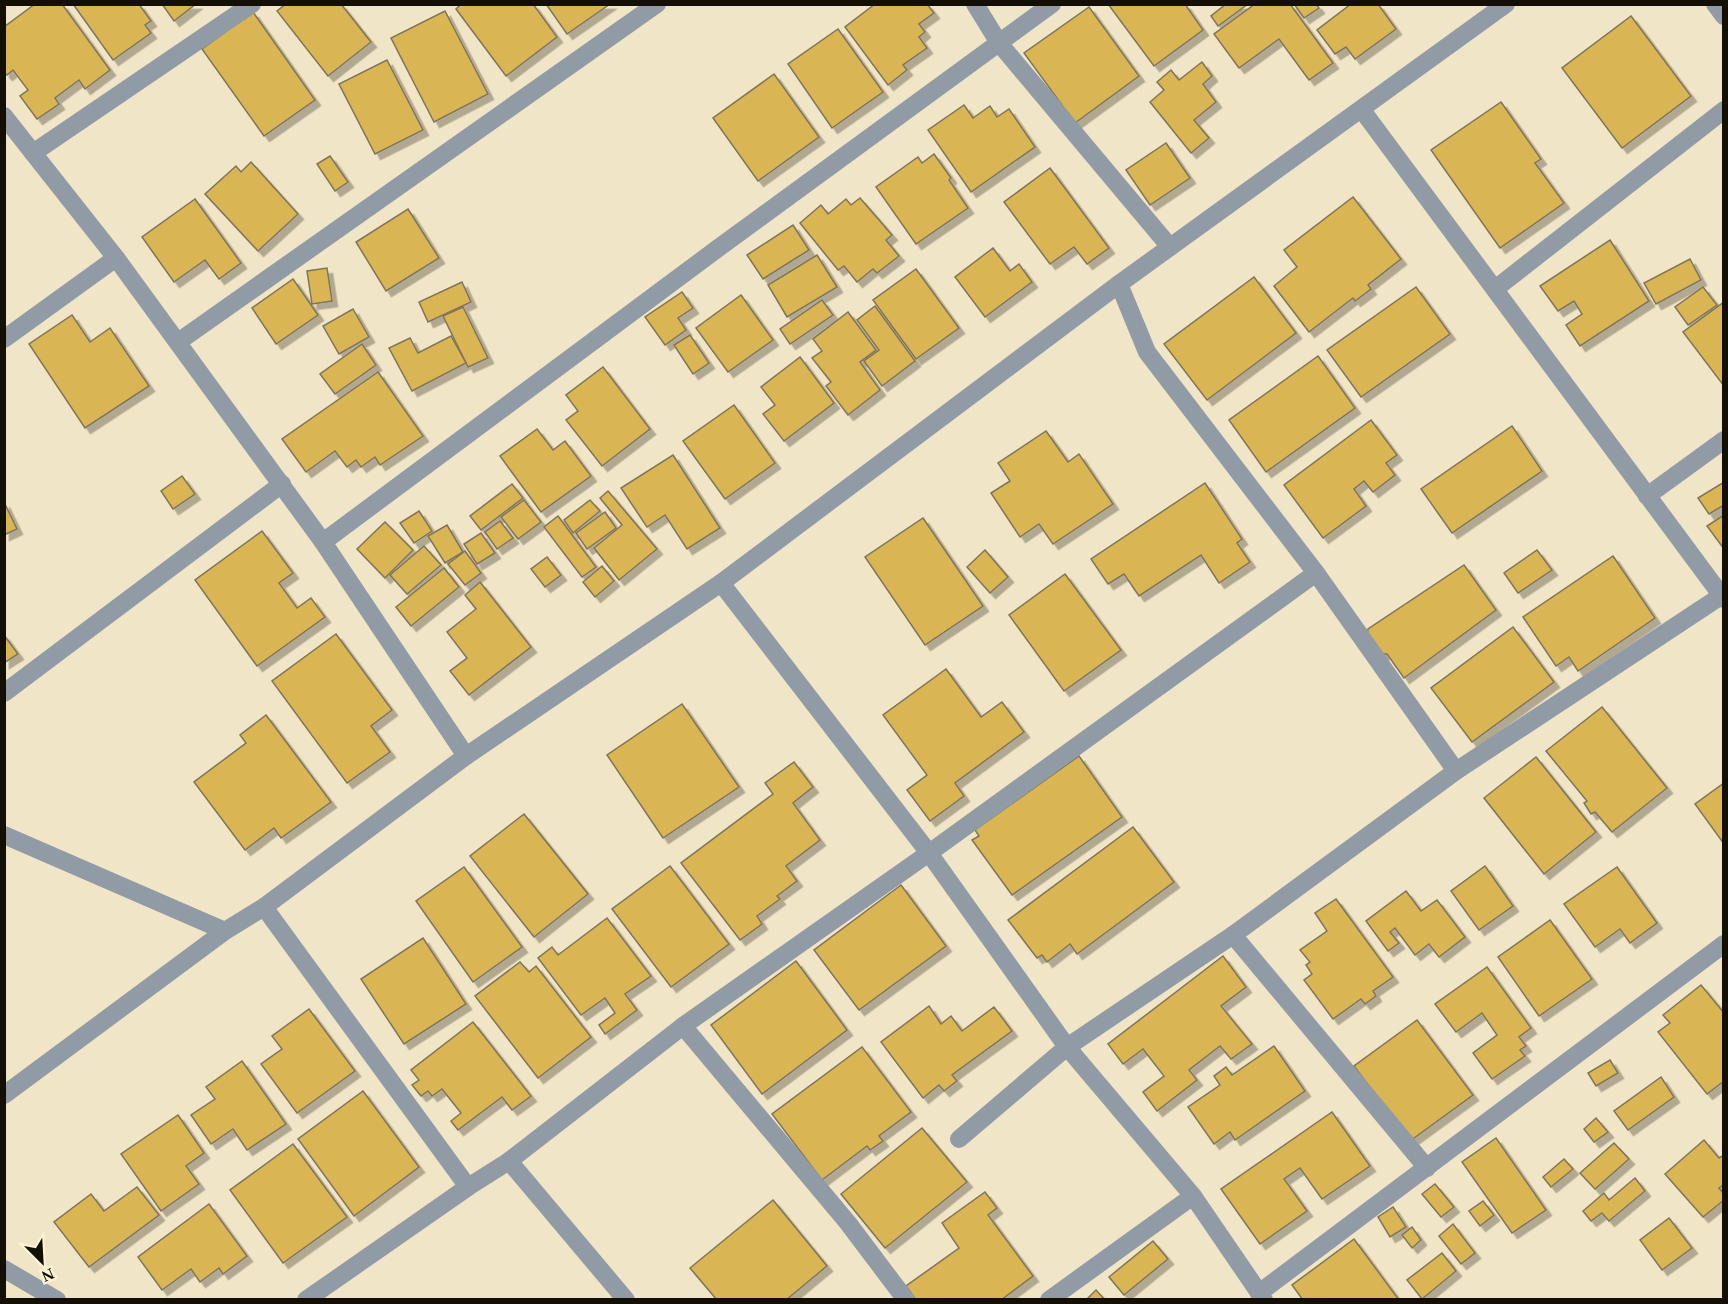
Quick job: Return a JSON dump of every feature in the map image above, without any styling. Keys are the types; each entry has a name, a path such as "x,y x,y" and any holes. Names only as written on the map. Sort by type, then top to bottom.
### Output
{"street":[{"path":"33,153 252,4"},
{"path":"178,342 657,4"},
{"path":"975,4 999,43 1170,247"},
{"path":"323,542 1052,4"},
{"path":"4,1095 225,932 264,907 466,756 721,583 1119,284 1506,4"},
{"path":"1715,4 1724,16"},
{"path":"959,1139 1067,1047 1233,935 1455,771 1722,598 1362,110"},
{"path":"1495,290 1724,110"},
{"path":"4,116 116,258 282,484 466,756"},
{"path":"4,339 116,258"},
{"path":"1119,284 1147,352 1316,573 1455,771"},
{"path":"1647,496 1724,440"},
{"path":"4,693 282,484"},
{"path":"306,1299 509,1161 683,1026 929,853 1316,573"},
{"path":"721,583 929,853 1067,1047 1193,1196 1262,1296 1427,1168 1724,944"},
{"path":"4,835 225,932"},
{"path":"264,907 468,1187"},
{"path":"1233,935 1427,1168"},
{"path":"683,1026 848,1223 906,1299"},
{"path":"509,1161 626,1299"},
{"path":"1049,1299 1193,1196"},
{"path":"4,1269 57,1299"}],"building":[{"path":"35,4 62,4 110,70 85,89 79,80 55,98 59,104 37,119 20,96 28,90 13,70 7,75 4,72 4,27"},
{"path":"73,4 139,4 151,21 145,25 151,33 113,60"},
{"path":"162,4 196,4 174,21"},
{"path":"286,4 341,4 371,42 328,76 277,11"},
{"path":"461,4 533,4 557,37 506,76 456,9"},
{"path":"546,4 610,4 567,34"},
{"path":"875,4 927,4 934,13 919,24 925,32 919,37 927,48 903,65 907,70 888,85 845,27"},
{"path":"1108,4 1185,4 1203,30 1154,66"},
{"path":"1226,4 1248,4 1218,26 1211,16"},
{"path":"1255,4 1290,4 1333,63 1309,80 1279,39 1239,68 1214,34"},
{"path":"1294,4 1316,4 1319,8 1304,18"},
{"path":"1351,4 1378,4 1396,29 1355,59 1346,47 1335,54 1317,30"},
{"path":"1089,7 1139,76 1075,123 1024,53"},
{"path":"445,11 488,94 434,122 391,38"},
{"path":"253,12 315,100 264,136 202,49"},
{"path":"1631,16 1691,96 1622,148 1562,68"},
{"path":"838,29 883,92 832,128 788,64"},
{"path":"387,60 423,130 375,154 339,84"},
{"path":"1202,62 1212,76 1203,84 1216,102 1194,120 1209,138 1191,153 1150,102 1164,90 1157,82 1171,70 1179,80"},
{"path":"774,74 819,137 758,181 713,118"},
{"path":"1501,102 1541,159 1535,163 1564,203 1500,248 1431,150"},
{"path":"964,105 973,118 990,106 997,117 1009,109 1035,147 971,192 928,130"},
{"path":"1166,143 1190,178 1150,205 1126,170"},
{"path":"934,154 968,208 916,244 876,187 918,157 922,163"},
{"path":"330,156 348,182 335,191 317,164"},
{"path":"251,162 298,214 258,251 205,194 236,166 241,172"},
{"path":"1050,168 1109,248 1087,264 1074,247 1050,264 1004,202"},
{"path":"1353,197 1401,259 1368,285 1371,289 1355,301 1353,298 1309,332 1274,286 1297,267 1284,250"},
{"path":"860,198 892,235 886,240 899,256 877,273 873,269 857,282 844,266 838,270 800,223 821,205 828,214 846,199 851,205"},
{"path":"195,199 241,263 219,279 205,260 174,282 142,237"},
{"path":"408,209 439,258 386,291 356,242"},
{"path":"793,225 809,250 763,279 747,255"},
{"path":"1610,240 1649,301 1580,346 1566,325 1582,314 1574,301 1558,311 1540,286"},
{"path":"993,248 1010,271 1019,264 1032,282 985,317 955,277"},
{"path":"817,255 837,287 787,317 768,285"},
{"path":"1690,259 1701,280 1656,304 1644,283"},
{"path":"327,268 332,301 312,304 307,271"},
{"path":"916,269 959,328 916,359 873,300"},
{"path":"1254,277 1296,333 1207,400 1164,344"},
{"path":"293,279 318,315 276,344 252,308"},
{"path":"462,282 471,302 428,322 419,302"},
{"path":"1416,287 1450,334 1361,397 1327,350"},
{"path":"1703,287 1717,305 1688,325 1675,307"},
{"path":"682,292 693,308 678,318 686,330 665,345 645,317"},
{"path":"741,295 773,340 728,372 696,328"},
{"path":"822,300 833,315 790,344 780,329"},
{"path":"1724,302 1724,386 1683,332"},
{"path":"875,306 915,361 882,386 864,361 879,350 857,320"},
{"path":"463,307 488,358 468,367 443,316"},
{"path":"353,309 369,337 339,354 323,326"},
{"path":"848,312 876,350 860,362 880,390 848,415 826,386 831,382 812,358 822,351 813,339"},
{"path":"72,315 90,342 110,328 149,386 85,428 29,344"},
{"path":"690,335 709,363 693,374 674,345"},
{"path":"451,336 466,363 412,391 389,348 410,338 418,353"},
{"path":"362,344 376,365 335,394 320,374"},
{"path":"1318,356 1355,408 1266,472 1229,420"},
{"path":"800,357 834,403 784,441 763,414 775,405 761,387"},
{"path":"603,367 650,429 602,466 566,420 578,411 566,395"},
{"path":"378,372 423,436 380,465 375,457 361,467 356,460 347,467 335,451 306,472 282,439"},
{"path":"734,405 775,463 725,499 683,441"},
{"path":"1371,420 1397,455 1386,463 1395,475 1373,492 1364,481 1354,489 1366,506 1323,538 1284,485"},
{"path":"1512,426 1542,471 1452,533 1421,489"},
{"path":"537,429 553,450 565,441 591,476 541,512 500,456"},
{"path":"1046,431 1068,462 1079,454 1113,504 1053,544 1039,524 1020,537 991,493 1010,481 998,463"},
{"path":"673,455 720,528 687,549 665,515 647,527 621,488"},
{"path":"182,476 195,494 173,509 161,491"},
{"path":"1724,482 1724,505 1709,514 1698,498"},
{"path":"1205,483 1242,539 1237,543 1250,562 1219,583 1201,555 1139,596 1124,574 1108,584 1091,559"},
{"path":"512,484 523,498 481,530 470,516"},
{"path":"608,491 657,549 619,580 594,548 622,525 600,498"},
{"path":"524,500 541,522 518,539 501,517"},
{"path":"590,500 600,511 573,533 564,520"},
{"path":"4,502 17,529 4,535"},
{"path":"419,511 432,531 414,543 400,523"},
{"path":"605,512 616,528 587,549 576,533"},
{"path":"1724,515 1724,549 1707,526"},
{"path":"558,516 596,567 582,577 544,527"},
{"path":"923,518 983,606 925,645 865,557"},
{"path":"500,521 513,538 497,549 485,532"},
{"path":"385,522 413,550 385,578 357,549"},
{"path":"447,525 463,552 445,563 428,536"},
{"path":"262,531 293,573 279,583 297,608 311,598 325,617 257,666 195,580"},
{"path":"481,533 495,553 477,564 464,544"},
{"path":"424,546 441,565 407,594 390,575"},
{"path":"985,550 1008,577 990,593 967,567"},
{"path":"1537,550 1552,570 1518,593 1504,573"},
{"path":"465,551 481,573 465,585 448,564"},
{"path":"1613,556 1655,618 1578,671 1569,657 1556,666 1523,617"},
{"path":"547,557 561,575 545,587 531,569"},
{"path":"1464,565 1496,610 1404,678 1387,654 1381,654 1367,637 1368,629"},
{"path":"602,566 614,581 595,597 583,582"},
{"path":"444,568 459,587 411,626 396,607"},
{"path":"1065,574 1121,650 1064,691 1009,615"},
{"path":"480,582 531,647 469,695 450,671 467,658 447,632 476,609 465,595"},
{"path":"1513,627 1554,682 1472,742 1431,688"},
{"path":"336,634 392,710 371,726 390,752 347,783 272,681"},
{"path":"4,635 18,654 4,663"},
{"path":"946,669 981,717 1002,702 1024,732 955,783 964,796 930,821 907,790 927,775 883,715"},
{"path":"682,704 739,787 663,838 607,755"},
{"path":"1602,707 1667,788 1612,832 1595,812 1591,814 1584,803 1587,801 1546,751"},
{"path":"266,715 331,802 281,838 274,828 245,850 194,782 246,743 240,735"},
{"path":"1079,756 1122,817 1012,895 972,840 979,836 975,830"},
{"path":"1536,757 1596,832 1544,874 1484,798"},
{"path":"794,762 813,787 793,803 820,840 786,866 797,881 777,896 780,899 757,916 762,924 740,940 681,863 773,794 765,783"},
{"path":"1724,783 1724,844 1695,804"},
{"path":"524,814 588,894 534,937 470,856"},
{"path":"1133,827 1174,882 1077,954 1070,944 1047,962 1042,955 1037,958 1008,920"},
{"path":"670,866 729,944 671,987 612,909"},
{"path":"1485,866 1513,906 1479,930 1451,891"},
{"path":"464,867 522,947 473,982 416,901"},
{"path":"1617,867 1657,923 1630,943 1620,929 1595,947 1564,904"},
{"path":"901,885 946,946 859,1010 814,950"},
{"path":"1406,891 1421,911 1437,900 1465,937 1439,957 1429,944 1415,955 1395,928 1390,932 1399,943 1388,951 1366,921"},
{"path":"1336,899 1393,977 1373,991 1376,996 1365,1004 1361,999 1333,1019 1304,980 1312,974 1306,965 1310,962 1300,950 1327,931 1315,913"},
{"path":"607,918 651,976 625,994 637,1010 605,1034 599,1025 615,1013 605,998 581,1015 538,958 552,947 558,955"},
{"path":"1550,920 1592,979 1539,1016 1498,957"},
{"path":"423,938 466,1004 404,1044 361,979"},
{"path":"1223,956 1246,987 1221,1006 1252,1044 1231,1059 1220,1046 1189,1070 1197,1080 1157,1111 1143,1092 1164,1076 1143,1049 1123,1064 1108,1044"},
{"path":"796,961 847,1030 762,1094 711,1025"},
{"path":"520,962 529,972 536,966 591,1037 538,1078 475,996"},
{"path":"1487,967 1531,1028 1519,1037 1526,1046 1520,1050 1525,1056 1492,1079 1473,1053 1497,1035 1482,1013 1456,1032 1435,1004"},
{"path":"1701,985 1724,1013 1724,1081 1707,1094 1658,1032 1670,1023 1663,1015"},
{"path":"929,1006 941,1024 951,1016 962,1031 994,1007 1012,1031 952,1075 957,1081 944,1091 939,1085 923,1098 881,1042"},
{"path":"309,1009 355,1071 297,1113 261,1064 282,1049 272,1036"},
{"path":"1417,1020 1473,1095 1410,1141 1354,1066"},
{"path":"473,1022 531,1096 512,1110 502,1097 458,1130 451,1121 461,1113 442,1089 432,1096 428,1091 421,1096 412,1085 419,1080 411,1070"},
{"path":"1274,1046 1305,1091 1235,1140 1230,1132 1214,1144 1188,1107 1220,1085 1214,1076 1226,1067 1232,1075"},
{"path":"862,1047 911,1112 879,1136 883,1141 870,1150 867,1146 822,1180 772,1114"},
{"path":"1610,1060 1618,1073 1596,1086 1588,1073"},
{"path":"242,1061 286,1124 247,1150 233,1129 211,1144 191,1115 215,1099 206,1087"},
{"path":"1661,1077 1674,1097 1628,1130 1614,1111"},
{"path":"363,1091 419,1167 354,1216 298,1139"},
{"path":"1332,1112 1370,1166 1322,1199 1300,1168 1284,1179 1307,1211 1260,1244 1221,1189"},
{"path":"178,1115 204,1153 186,1166 199,1184 161,1211 121,1154"},
{"path":"1596,1118 1608,1132 1594,1142 1584,1129"},
{"path":"922,1128 967,1182 885,1248 841,1194"},
{"path":"1496,1138 1546,1210 1512,1233 1462,1162"},
{"path":"1704,1140 1719,1158 1724,1155 1724,1184 1719,1188 1724,1194 1724,1200 1703,1217 1665,1174"},
{"path":"1614,1143 1629,1159 1595,1189 1580,1173"},
{"path":"293,1144 347,1217 283,1263 230,1190"},
{"path":"1564,1159 1573,1169 1551,1187 1543,1177"},
{"path":"1635,1178 1645,1191 1609,1221 1602,1213 1591,1221 1583,1211 1604,1193 1609,1200"},
{"path":"1435,1184 1454,1207 1441,1217 1422,1194"},
{"path":"137,1187 159,1215 89,1267 54,1222 91,1194 104,1211"},
{"path":"985,1192 997,1208 988,1215 1033,1276 1001,1300 916,1300 906,1286 959,1248 942,1223"},
{"path":"773,1200 827,1266 786,1300 717,1300 690,1268"},
{"path":"1483,1201 1494,1215 1480,1226 1469,1211"},
{"path":"209,1204 247,1256 223,1274 219,1268 200,1282 191,1269 162,1290 138,1257"},
{"path":"1393,1207 1406,1227 1390,1237 1378,1217"},
{"path":"1669,1218 1692,1248 1662,1270 1640,1240"},
{"path":"1453,1224 1475,1253 1461,1264 1439,1236"},
{"path":"1412,1227 1421,1240 1412,1248 1402,1235"},
{"path":"1354,1239 1399,1300 1303,1300 1292,1285"},
{"path":"1153,1241 1168,1259 1124,1295 1109,1277"},
{"path":"1442,1253 1456,1271 1422,1299 1407,1280"},
{"path":"1096,1290 1105,1300 1086,1300"}]}
